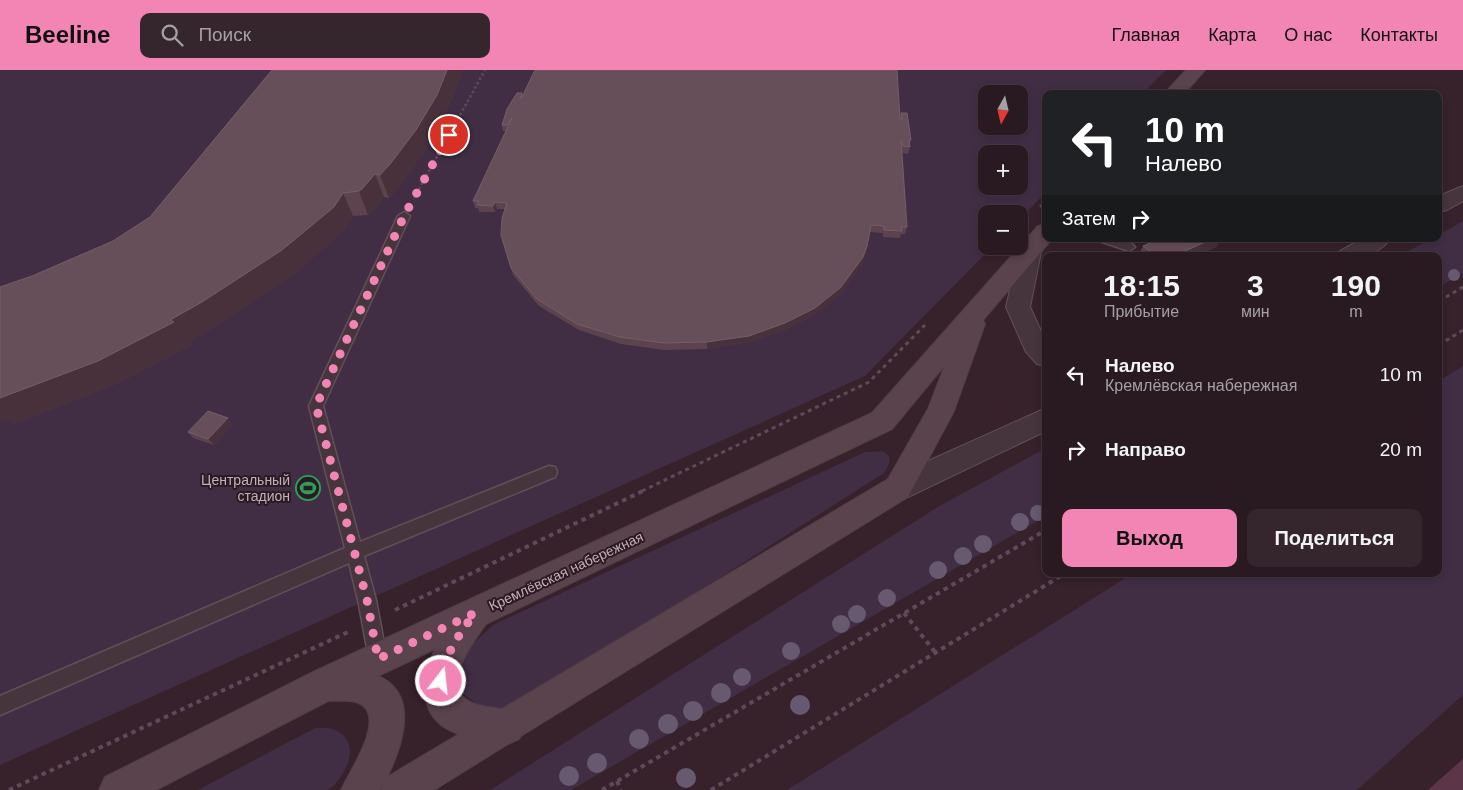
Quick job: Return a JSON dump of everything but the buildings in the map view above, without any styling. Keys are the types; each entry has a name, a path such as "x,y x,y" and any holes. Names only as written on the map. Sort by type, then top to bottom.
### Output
{"main road":[{"path":"1177,90 1196,70"},
{"name":"Кремлёвская набережная","path":"118,790 325,684 882,421 1039,239"},
{"name":"Кремлёвская набережная","path":"400,790 507,727 898,488 941,411 979,308"},
{"path":"475,613 456,638 442,670 440,691 447,708 460,717 473,722 507,727"},
{"path":"325,684 346,683 363,686 378,693 387,706 389,721 385,738 375,766 360,790"}],"street":[{"path":"1442,203 1463,192"},
{"path":"1039,239 1018,307 1035,346 1042,353"},
{"path":"1355,252 1374,242"},
{"name":"Кремлёвская набережная","path":"898,488 1042,421"}],"lane":[{"path":"378,659 355,552 316,406 404,216"},
{"path":"1114,242 1128,247"},
{"path":"0,706 355,552 549,472"}],"path":[{"path":"404,216 485,70"},
{"path":"1442,299 1463,286"},
{"path":"9,790 371,621 869,382 932,318"},
{"path":"1442,343 1463,330"},
{"path":"602,790 1042,532"},
{"path":"710,790 1059,577"},
{"path":"904,613 936,652"},
{"path":"617,781 621,790"}],"shaded area":[{"name":"Центральный стадион","path":"0,70 1166,70 1146,90 1042,90 1042,196 1028,211 1028,205 978,205 978,255 984,255 865,376 0,765"},
{"path":"1463,221 1463,273 1442,285 1442,252 1407,252 1425,242 1442,242 1442,233"},
{"path":"1463,366 1463,695 1357,790 787,790 1127,577 1442,577 1442,379"},
{"path":"1042,450 1042,518 571,790 490,790 941,505"},
{"path":"882,451 886,453 890,461 884,473 517,707 501,709 480,707 464,694 458,671 465,651 493,625 865,452"},
{"path":"315,728 336,730 346,738 349,745 350,754 345,771 328,790 198,790"},
{"path":"1463,759 1463,790 1428,790"}],"place":[{"name":"Центральный стадион","path":"308,488"}],"route":[{"path":"441,681 442,670 456,638 475,613 378,659 367,600 316,406 404,216 449,135"}]}
